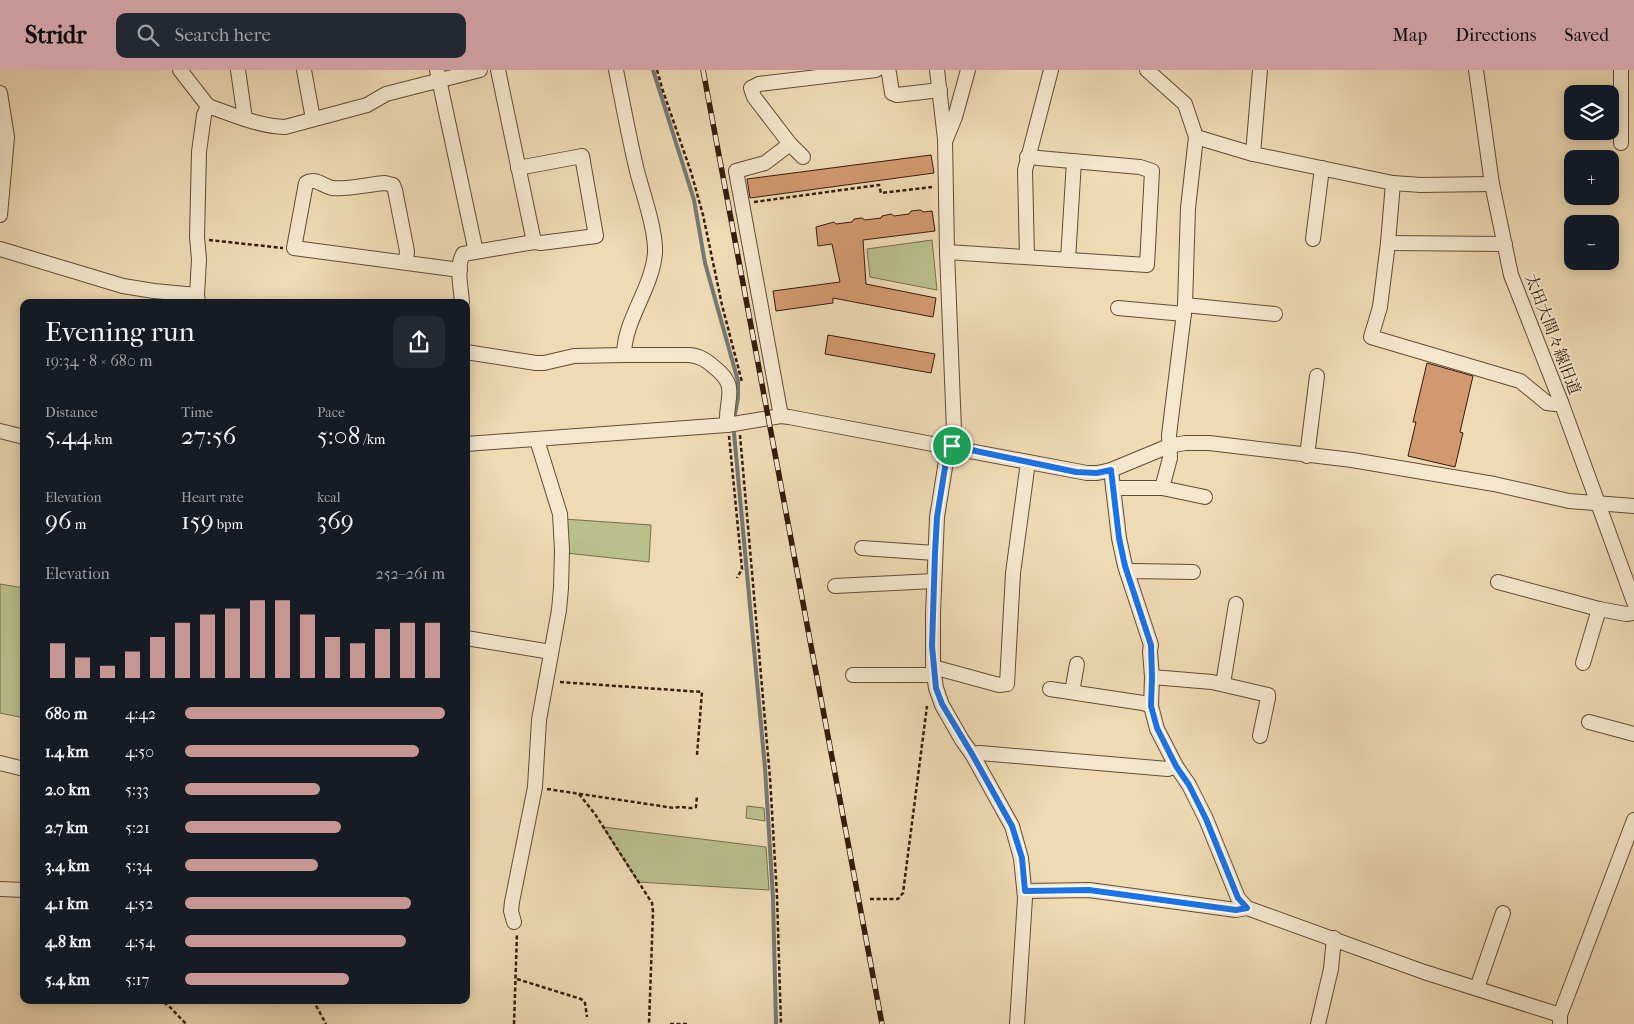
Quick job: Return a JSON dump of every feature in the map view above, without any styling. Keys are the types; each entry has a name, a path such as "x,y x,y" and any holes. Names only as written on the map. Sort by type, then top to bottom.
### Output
{"street":[{"path":"180,70 208,106 272,126 286,126 367,105 386,94 438,75 480,70"},
{"path":"238,70 245,119"},
{"path":"304,70 313,119"},
{"path":"498,70 534,242"},
{"path":"616,70 655,250 654,266 628,331 624,355"},
{"path":"803,157 790,144 754,97 751,88 759,84 876,70"},
{"path":"887,70 890,73 892,93 898,95 940,90"},
{"path":"937,70 945,139 954,430 952,446 947,455 937,517 934,580 934,671 938,694 942,704 1012,826 1022,858 1025,891 1024,940 1018,1024"},
{"path":"945,139 955,116 968,70"},
{"path":"1027,258 1025,170 1051,70"},
{"path":"1147,70 1185,104 1196,137 1188,208 1185,309 1169,446 1170,458 1162,488"},
{"path":"1253,154 1260,70"},
{"name":"太田大間々線旧道","path":"1476,70 1492,184 1511,275 1561,402 1634,602"},
{"path":"1621,70 1621,143"},
{"path":"438,75 476,252"},
{"path":"0,94 7,137 0,215"},
{"path":"0,249 123,286 198,299 199,152 204,115 208,106"},
{"path":"1196,137 1253,154 1393,183 1421,185 1492,184"},
{"path":"781,416 736,171 765,163 790,144"},
{"path":"462,299 460,259 463,254 534,242 541,243 596,236 582,156 518,168"},
{"path":"947,252 1147,265 1152,171 1140,167 1027,157"},
{"path":"1068,260 1074,161"},
{"path":"1313,239 1322,168"},
{"path":"406,262 407,251 393,185 385,183 335,188 310,180 306,183 294,248 460,270"},
{"path":"1393,183 1380,307 1371,337 1520,381 1547,403 1555,404 1561,402"},
{"path":"1388,243 1505,244"},
{"path":"1118,308 1185,309 1275,314"},
{"path":"470,353 536,363 574,356 698,356 722,373 730,386 726,413 733,424"},
{"path":"1307,456 1317,376"},
{"path":"470,444 733,424 781,416 952,446 1087,473 1111,470 1169,446 1185,443 1209,443 1352,460 1494,484 1569,501 1634,506"},
{"path":"0,431 20,435"},
{"path":"514,922 511,911 512,902 535,787 539,720 559,610 561,588 560,514 537,440"},
{"path":"853,675 934,671 1007,684 1013,573 1028,462"},
{"path":"1111,470 1119,538 1127,572 1151,645 1151,706 1157,728 1206,819 1238,898 1247,908 1424,972 1478,988 1560,1020 1634,820"},
{"path":"1113,488 1162,488 1205,497"},
{"path":"862,548 935,553"},
{"path":"1127,572 1132,570 1193,572"},
{"path":"834,586 934,580"},
{"path":"1498,582 1599,608 1634,614"},
{"path":"1223,684 1236,604"},
{"path":"1583,663 1599,608"},
{"path":"470,639 551,652"},
{"path":"1072,692 1077,664"},
{"path":"1152,677 1190,679 1223,684 1268,695 1260,736"},
{"path":"1050,690 1143,703 1151,706"},
{"path":"1590,722 1634,734"},
{"path":"972,754 980,753 1168,770 1176,766"},
{"path":"0,763 20,768"},
{"path":"0,889 20,890"},
{"path":"1025,891 1089,890 1236,910 1247,908"},
{"path":"1478,988 1503,913"},
{"path":"1318,1024 1331,969 1334,938"}],"path":[{"path":"658,70 663,91 693,181 742,384"},
{"path":"745,203 879,185 880,193 936,186"},
{"path":"197,234 208,240 294,248"},
{"path":"733,424 742,570 737,578"},
{"path":"733,424 770,778 777,896 781,1024"},
{"path":"546,682 702,692 697,755"},
{"path":"870,899 898,899 903,893 927,704 938,694"},
{"path":"535,787 674,808 679,806 696,807 697,796"},
{"path":"579,794 595,814 652,903 649,1024"},
{"path":"514,922 518,934 514,1024"},
{"path":"517,979 581,999 585,1002 587,1017"},
{"path":"166,1004 186,1024"},
{"path":"315,1004 326,1024"},
{"path":"670,1024 688,1024"}],"green space":[{"path":"932,240 937,290 870,277 867,249"},
{"path":"564,519 651,525 649,562 566,553"},
{"path":"0,584 20,587 20,717 0,713"},
{"path":"747,806 764,808 765,821 746,818"},
{"path":"603,827 766,847 769,890 638,882"}],"building":[{"path":"931,155 934,173 750,198 747,179"},
{"path":"920,210 924,212 932,211 935,231 863,240 866,284 936,298 933,317 833,298 833,303 776,311 773,291 840,282 832,244 818,246 816,227 834,222 836,224 852,222 854,219 862,218 865,220 881,218 891,214 894,216 909,214 911,211"},
{"path":"828,335 935,354 931,373 825,354"},
{"path":"1427,363 1473,376 1460,432 1463,433 1455,467 1408,456 1416,422 1413,422"}],"waterway":[{"path":"653,70 694,200 705,263 738,381 738,398 735,414"},
{"path":"734,433 765,768 773,898 776,1024"}],"railway":[{"path":"703,70 882,1024"}],"route":[{"path":"952,446 1076,472 1097,473 1111,470 1122,555 1151,645 1151,706 1157,728 1206,819 1238,898 1247,908 1236,910 1089,890 1025,891 1022,858 1012,826 942,704 936,688 932,646 937,517 947,455 952,446"}]}
